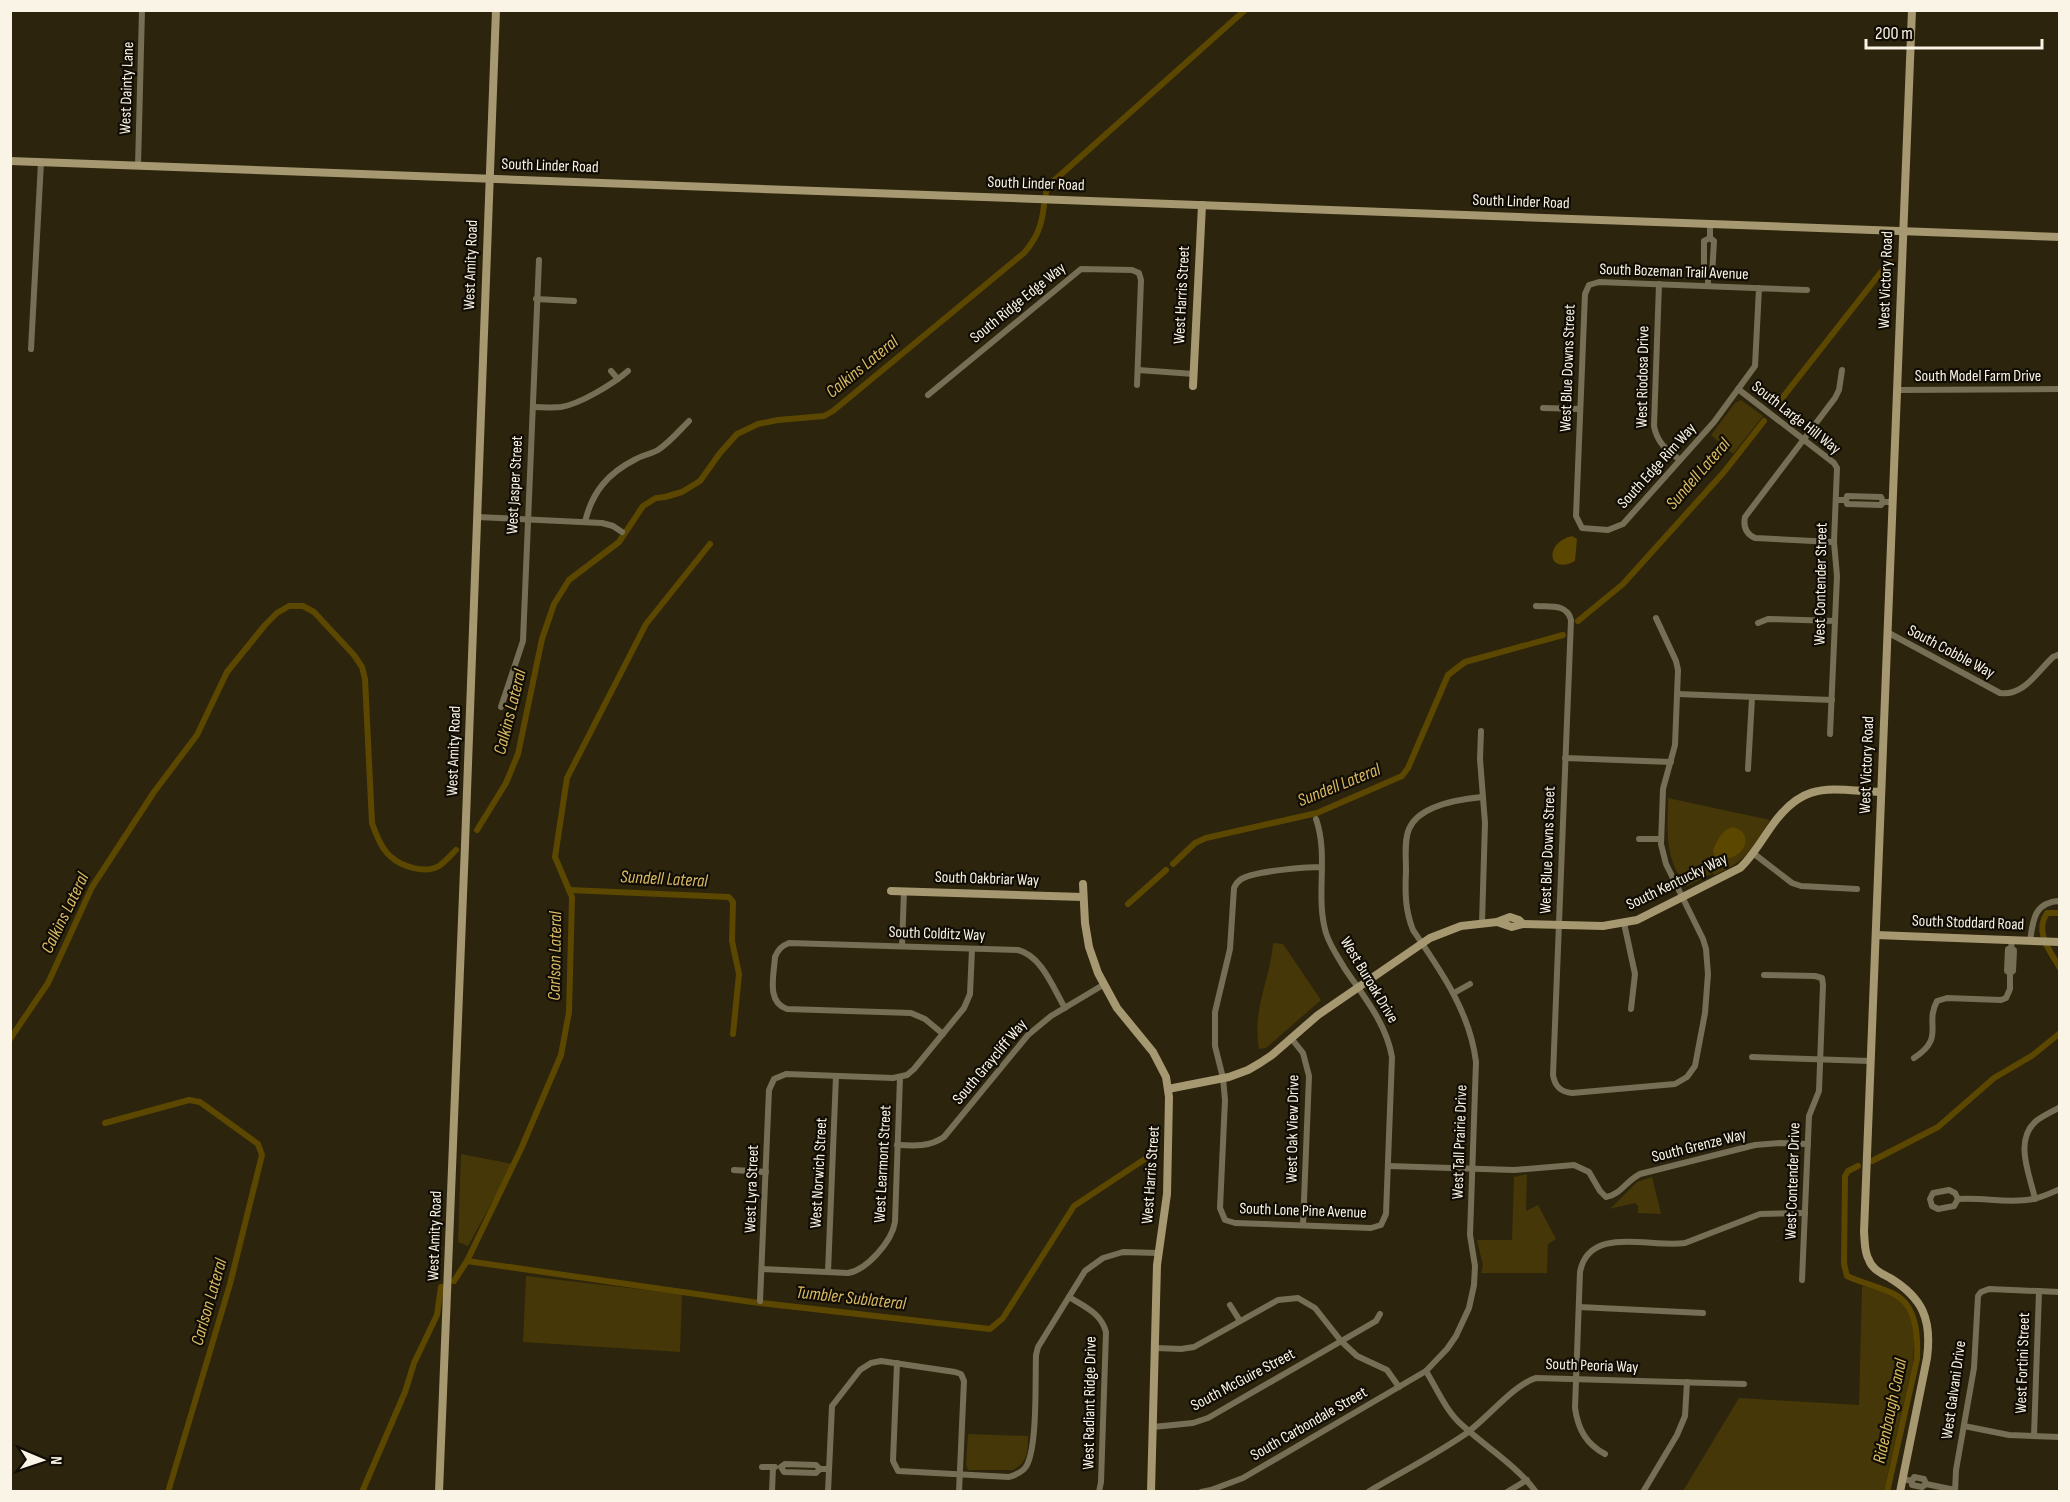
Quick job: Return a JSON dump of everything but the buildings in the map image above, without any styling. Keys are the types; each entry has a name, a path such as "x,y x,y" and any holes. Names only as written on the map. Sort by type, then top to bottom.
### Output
{"street":[{"name":"West Dainty Lane","path":"138,166 142,10"},
{"name":"West Amity Road","path":"439,1491 496,10"},
{"name":"West Victory Road","path":"1900,1491 1907,1480 1929,1343 1925,1318 1916,1299 1906,1288 1873,1267 1865,1248 1870,1060 1912,10"},
{"name":"South Linder Road","path":"10,161 2060,237"},
{"path":"31,349 41,162"},
{"name":"West Harris Street","path":"1193,386 1202,205"},
{"path":"1708,286 1708,277 1712,275 1714,241 1710,238 1710,224"},
{"name":"West Jasper Street","path":"501,707 523,641 539,260"},
{"name":"South Ridge Edge Way","path":"928,395 1081,269 1132,270 1138,273 1141,280 1138,370"},
{"name":"South Bozeman Trail Avenue","path":"1589,285 1599,282 1807,290"},
{"name":"West Riodosa Drive","path":"1659,284 1654,426 1656,438 1665,449 1680,460"},
{"name":"West Blue Downs Street","path":"1580,525 1576,516 1580,409 1585,294 1589,285"},
{"name":"South Edge Rim Way","path":"1580,525 1586,529 1608,530 1623,524 1714,422 1750,374 1756,358 1759,288"},
{"path":"536,299 574,301"},
{"path":"1137,385 1138,370 1194,374"},
{"path":"1834,542 1755,538 1745,529 1745,517 1835,398 1839,390 1842,370"},
{"path":"611,371 618,379"},
{"path":"532,407 562,407 576,402 628,371"},
{"name":"South Large Hill Way","path":"1738,389 1837,468"},
{"name":"South Model Farm Drive","path":"1897,390 2060,389"},
{"path":"1543,408 1580,409"},
{"path":"585,522 589,505 601,484 620,467 656,451 673,438 688,421"},
{"name":"West Contender Street","path":"1830,734 1837,576 1834,542 1837,468"},
{"path":"1836,500 1846,500 1847,496 1881,497 1883,502 1892,502"},
{"path":"477,517 602,523 622,532"},
{"name":"West Blue Downs Street","path":"1536,606 1558,607 1567,611 1571,620 1553,1075 1559,1089 1572,1093 1674,1084 1691,1072 1696,1060 1705,1013 1708,963 1703,939 1682,898"},
{"path":"1656,618 1677,666 1675,745 1663,789 1661,838 1666,864 1682,898"},
{"path":"1758,622 1768,619 1835,621"},
{"name":"South Cobble Way","path":"1887,633 2000,693 2007,694 2020,690 2053,657 2060,654"},
{"path":"1677,694 1832,700"},
{"path":"1748,769 1752,698"},
{"path":"1481,731 1480,759 1485,823 1482,923"},
{"path":"1565,758 1671,762"},
{"name":"South Kentucky Way","path":"1168,1089 1223,1078 1248,1070 1260,1063 1318,1015 1421,942 1461,926 1482,923 1497,922 1512,927 1523,924 1603,926 1643,918 1740,868 1782,811 1795,799 1825,790 1881,792"},
{"name":"West Tall Prairie Drive","path":"1426,1371 1456,1336 1472,1295 1475,1266 1470,1235 1476,1062 1471,1034 1454,993 1413,930 1405,901 1407,838 1413,822 1426,812 1450,802 1483,797"},
{"name":"West Buroak Drive","path":"1316,819 1321,837 1322,912 1325,932 1334,952 1381,1022 1392,1057 1386,1214 1381,1225"},
{"path":"1639,838 1661,838"},
{"path":"1753,853 1792,883 1801,886 1857,889"},
{"path":"1223,1078 1215,1047 1215,1012 1230,949 1233,891 1237,882 1246,877 1291,868 1322,867"},
{"name":"West Harris Street","path":"1083,884 1089,947 1103,985 1117,1008 1153,1052 1166,1077 1168,1089 1170,1109 1167,1194 1158,1253 1151,1491"},
{"name":"South Oakbriar Way","path":"891,891 1083,897"},
{"path":"902,946 904,891"},
{"path":"2034,941 2033,922 2039,908 2049,902 2060,901"},
{"path":"1624,923 1635,974 1631,1009"},
{"name":"South Stoddard Road","path":"1876,935 2012,944 2034,941 2056,942"},
{"name":"South Colditz Way","path":"944,1034 925,1019 910,1013 787,1009 777,1004 773,993 775,957 779,948 789,943 1028,952 1036,959 1065,1008"},
{"path":"1914,1058 1925,1051 1932,1041 1934,1010 1937,1001 1947,998 2006,998 2010,989 2010,973 2007,970 2008,949 2012,944"},
{"path":"836,1076 900,1077 915,1069 969,1000 972,949"},
{"name":"West Contender Drive","path":"1764,975 1815,976 1821,978 1823,985 1819,1091 1809,1116 1802,1280"},
{"path":"1454,993 1470,984"},
{"name":"South Graycliff Way","path":"897,1145 923,1146 933,1144 944,1137 1028,1035 1040,1024 1103,985"},
{"name":"West Oak View Drive","path":"1291,1038 1303,1053 1309,1076 1303,1225"},
{"path":"1752,1057 1870,1060"},
{"name":"West Lyra Street","path":"760,1301 770,1090 774,1079 786,1074 836,1076"},
{"name":"West Norwich Street","path":"828,1272 836,1076"},
{"name":"West Learmont Street","path":"828,1272 856,1272 866,1265 890,1238 894,1230 900,1077"},
{"name":"South Lone Pine Avenue","path":"1223,1078 1225,1100 1220,1208 1225,1220 1234,1223 1371,1228 1381,1225"},
{"path":"2035,1199 2025,1154 2025,1137 2034,1124 2060,1107"},
{"name":"South Grenze Way","path":"1473,1169 1514,1170 1575,1165 1589,1172 1606,1197 1616,1194 1630,1179 1640,1174 1755,1145 1808,1144"},
{"path":"1388,1166 1473,1169"},
{"path":"734,1170 766,1172"},
{"path":"1958,1199 2035,1199 2060,1189"},
{"path":"1605,1455 1592,1447 1579,1426 1575,1408 1581,1266 1590,1252 1597,1246 1608,1242 1686,1243 1760,1214 1805,1213"},
{"path":"897,1363 893,1461 898,1471 1009,1477 1024,1470 1032,1452 1038,1347 1085,1270 1103,1258 1123,1252 1158,1253"},
{"path":"762,1269 828,1272"},
{"name":"West Galvani Drive","path":"1955,1491 1956,1470 1974,1368 1977,1300 1981,1292 1989,1288 2039,1291"},
{"path":"2039,1291 2060,1292"},
{"name":"West Fortini Street","path":"2034,1436 2039,1291"},
{"name":"West Radiant Ridge Drive","path":"1069,1297 1097,1316 1103,1322 1106,1332 1099,1491"},
{"path":"1156,1348 1194,1347 1278,1300 1298,1298 1315,1308 1341,1341 1357,1356 1388,1370 1399,1388"},
{"path":"1230,1305 1240,1321"},
{"path":"1579,1306 1703,1313"},
{"name":"South McGuire Street","path":"1153,1426 1193,1423 1208,1418 1376,1321 1380,1314"},
{"path":"828,1491 832,1406 866,1365 881,1361 961,1374 964,1381 959,1491"},
{"path":"1426,1371 1449,1410 1527,1480 1536,1491"},
{"name":"South Carbondale Street","path":"1201,1491 1211,1491 1243,1478 1426,1371"},
{"name":"South Peoria Way","path":"1368,1491 1470,1431 1529,1380 1542,1377 1744,1384"},
{"path":"1642,1491 1677,1435 1686,1408 1687,1382"},
{"path":"1964,1426 2009,1434 2060,1437"},
{"path":"762,1467 781,1467 785,1464 816,1465 820,1469 828,1469"},
{"path":"772,1467 772,1491"},
{"path":"1507,1491 1527,1480"},
{"path":"1907,1480 1912,1485 1922,1487 1926,1484 1955,1491"}],"shaded area":[{"path":"1741,400 1763,416 1733,454 1711,435 1735,403"},
{"path":"1572,536 1577,539 1575,561 1566,565 1555,562 1552,557 1556,545"},
{"path":"1668,798 1770,820 1742,859 1725,870 1714,875 1713,873 1687,886 1679,877 1670,853"},
{"path":"1732,827 1745,835 1744,848 1733,857 1725,859 1715,857 1713,850 1718,840 1725,831"},
{"path":"1273,943 1283,944 1321,1000 1266,1048 1259,1049 1258,1020"},
{"path":"461,1154 513,1164 468,1246 458,1242"},
{"path":"1527,1174 1526,1211 1538,1205 1556,1239 1548,1244 1547,1273 1481,1273 1483,1266 1477,1240 1512,1240 1514,1177"},
{"path":"1652,1177 1661,1214 1638,1213 1638,1206 1635,1203 1608,1209 1637,1182"},
{"path":"526,1276 682,1294 680,1352 523,1342"},
{"path":"1862,1286 1888,1291 1903,1303 1915,1328 1913,1362 1884,1491 1683,1491 1739,1398 1859,1405"},
{"path":"968,1434 1028,1436 1026,1456 1022,1463 1013,1470 968,1470 966,1465"}],"waterway":[{"name":"Calkins Lateral","path":"1046,193 1048,186 1245,10"},
{"name":"Calkins Lateral","path":"477,830 506,783 518,754 542,639 554,604 569,580 619,542 643,506 656,498 682,492 700,481 737,434 758,424 824,416 833,411 1024,253 1038,231 1044,205"},
{"name":"Sundell Lateral","path":"1776,406 1889,262 1890,241"},
{"name":"Sundell Lateral","path":"1578,621 1623,584 1724,472 1764,421"},
{"name":"Carlson Lateral","path":"454,1281 467,1261 521,1149 561,1055 569,1012 572,897 555,857 567,778 646,624 710,544"},
{"name":"Calkins Lateral","path":"10,1039 48,983 92,887 154,792 197,735 227,672 265,625 277,613 289,606 303,606 314,612 354,655 362,667 365,679 372,823 384,849 401,863 421,869 439,866 456,850"},
{"name":"Sundell Lateral","path":"1173,864 1195,843 1206,838 1317,813 1402,776 1408,768 1448,675 1465,662 1563,635"},
{"name":"Sundell Lateral","path":"1128,904 1166,870"},
{"name":"Sundell Lateral","path":"569,890 729,897 733,902 732,941 739,974 733,1034"},
{"name":"Ridenbaugh Canal","path":"2060,913 2047,913 2042,927 2048,948 2060,968"},
{"name":"Ridenbaugh Canal","path":"1872,1161 1938,1127 1994,1078 2033,1055 2060,1033"},
{"name":"Carlson Lateral","path":"105,1123 189,1100 200,1102 258,1144 262,1155 230,1284 168,1492"},
{"name":"Tumbler Sublateral","path":"467,1261 752,1302 990,1329 1003,1318 1074,1206 1154,1153"},
{"name":"Ridenbaugh Canal","path":"1858,1166 1848,1171 1845,1176 1844,1264 1847,1276 1900,1298 1911,1313 1917,1341 1917,1359 1887,1492"},
{"name":"Carlson Lateral","path":"362,1492 405,1392 414,1363 437,1315 441,1287"}]}
